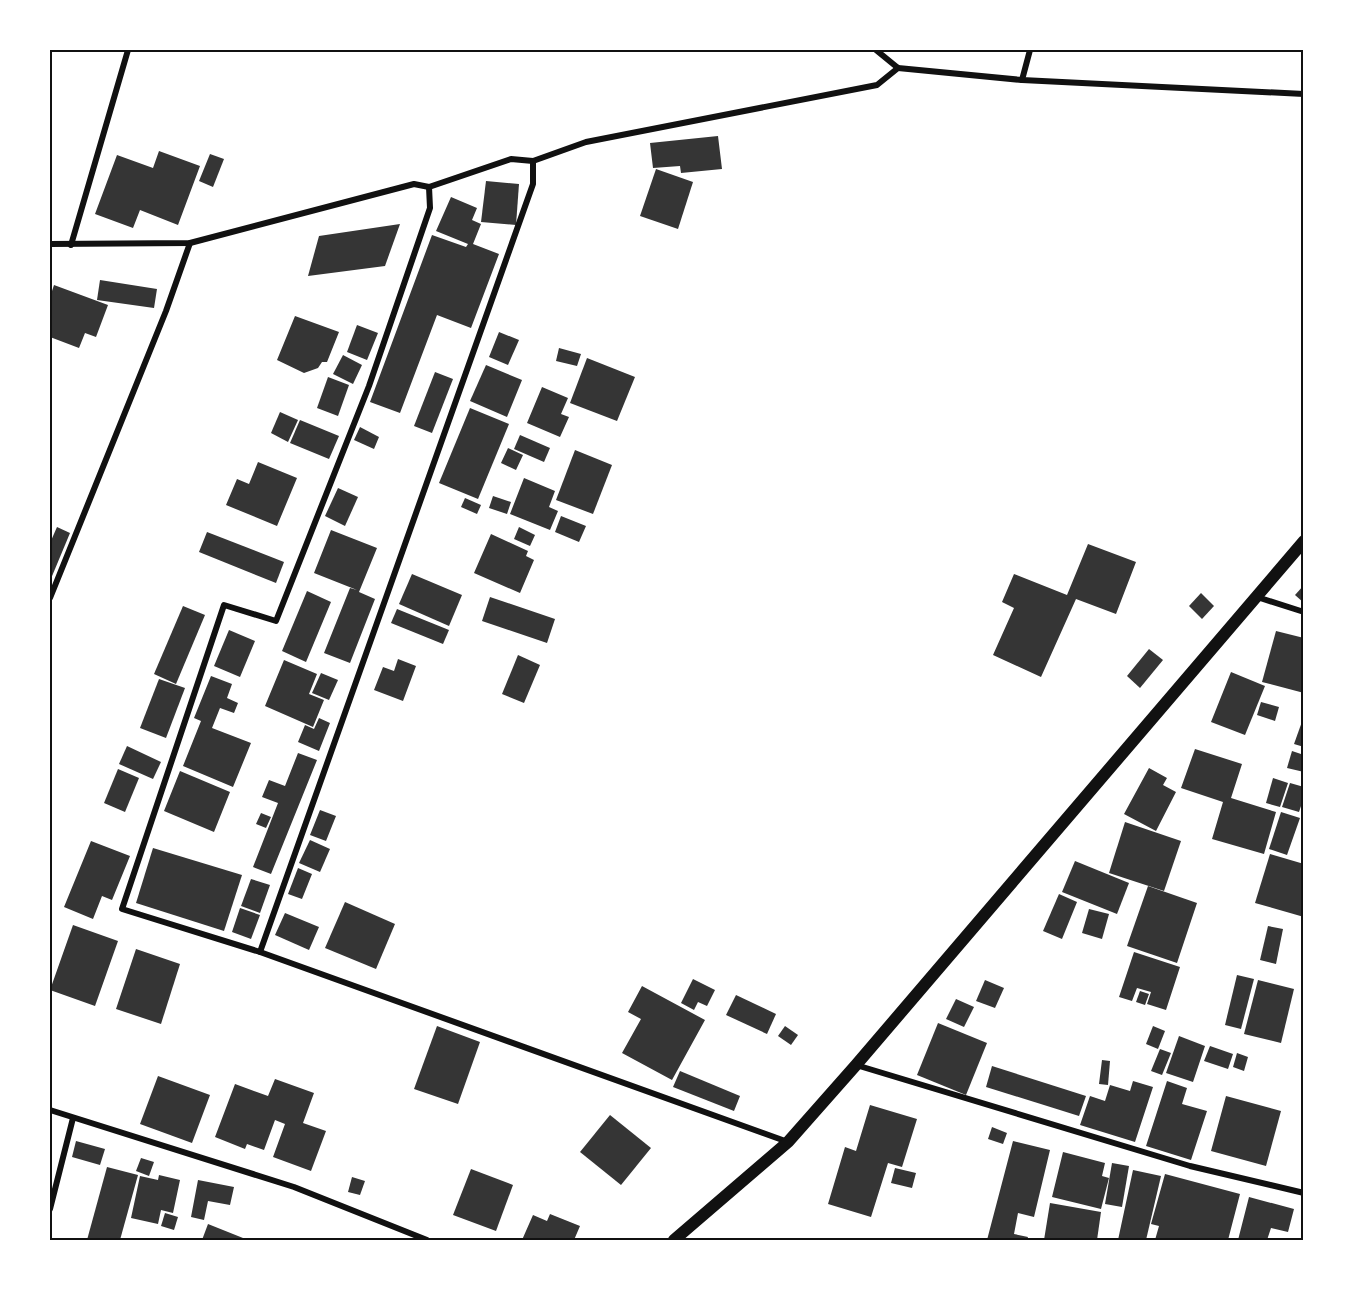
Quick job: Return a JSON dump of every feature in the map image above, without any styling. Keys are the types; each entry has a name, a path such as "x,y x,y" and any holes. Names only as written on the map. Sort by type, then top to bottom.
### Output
{"main road":[{"path":"674,1240 788,1142 1304,541"}],"street":[{"path":"70,245 128,50"},
{"path":"876,50 898,68 1022,80 1304,94"},
{"path":"1022,80 1030,50"},
{"path":"50,244 190,243 414,184 429,187 511,159 533,161 586,142 878,85 898,68"},
{"path":"260,952 533,184 533,161"},
{"path":"429,187 430,208 369,386 276,621 224,605 122,909 260,952 788,1142"},
{"path":"50,598 166,311 190,243"},
{"path":"1256,597 1304,612"},
{"path":"856,1065 1190,1166 1304,1193"},
{"path":"50,1110 294,1187 427,1240"},
{"path":"50,1209 73,1118"}],"building":[{"path":"718,136 722,169 681,173 680,166 653,168 650,143"},
{"path":"159,151 200,166 178,225 140,210 133,228 95,214 117,155 153,168"},
{"path":"210,154 224,159 213,187 199,181"},
{"path":"656,169 693,182 678,229 640,216"},
{"path":"486,181 519,184 516,225 481,222"},
{"path":"451,197 477,208 472,220 481,224 473,244 499,254 471,328 437,315 400,413 370,402 432,235 466,247 468,244 436,231"},
{"path":"400,224 385,266 308,276 319,236"},
{"path":"100,280 157,289 154,308 97,300"},
{"path":"54,285 108,305 96,337 85,333 79,348 50,337 50,297"},
{"path":"295,316 339,332 327,362 322,362 318,368 304,373 277,360"},
{"path":"357,325 378,333 367,360 347,352"},
{"path":"499,332 519,340 508,365 489,357"},
{"path":"559,348 581,354 577,366 556,361"},
{"path":"343,355 362,365 353,384 333,374"},
{"path":"587,358 635,377 617,421 570,403"},
{"path":"486,365 522,380 507,417 470,401"},
{"path":"435,372 453,379 432,433 414,426"},
{"path":"328,377 349,385 338,416 317,408"},
{"path":"542,387 568,398 561,414 569,417 560,437 527,423"},
{"path":"470,408 509,424 478,499 439,483"},
{"path":"280,412 298,420 288,442 271,433"},
{"path":"300,420 339,436 329,459 290,443"},
{"path":"360,427 379,437 374,449 354,440"},
{"path":"520,435 550,448 544,462 514,449"},
{"path":"508,448 523,455 516,470 501,463"},
{"path":"575,450 612,465 593,514 556,500"},
{"path":"258,462 297,478 277,526 226,505 237,479 249,484"},
{"path":"524,478 555,491 549,507 558,511 550,530 510,514"},
{"path":"338,488 358,497 345,526 325,516"},
{"path":"493,496 511,502 507,514 489,508"},
{"path":"465,498 481,505 477,514 461,507"},
{"path":"561,516 586,526 579,542 555,532"},
{"path":"57,527 70,533 50,581 50,543"},
{"path":"519,527 535,535 530,546 514,539"},
{"path":"331,530 377,548 359,592 375,599 350,663 324,653 350,588 357,590 314,573"},
{"path":"207,532 284,562 276,583 199,552"},
{"path":"491,534 528,551 526,556 534,560 520,593 474,573"},
{"path":"1088,544 1136,562 1116,614 1076,599 1041,677 993,655 1014,608 1002,602 1014,574 1067,595"},
{"path":"412,574 462,595 449,626 399,604"},
{"path":"1304,585 1304,603 1295,595"},
{"path":"307,591 331,602 306,662 282,651"},
{"path":"1201,593 1214,606 1202,619 1189,606"},
{"path":"490,597 555,619 547,643 482,621"},
{"path":"183,606 205,615 176,684 154,674"},
{"path":"397,609 449,630 443,644 391,623"},
{"path":"229,630 255,641 240,677 214,666"},
{"path":"1276,631 1304,638 1304,693 1262,682"},
{"path":"1149,649 1163,660 1140,688 1127,676"},
{"path":"518,655 540,665 524,703 502,694"},
{"path":"398,659 416,666 403,701 374,690 383,667 394,671"},
{"path":"284,660 317,674 309,694 324,700 313,727 265,706"},
{"path":"1231,672 1265,686 1245,735 1211,722"},
{"path":"321,673 338,680 329,700 312,693"},
{"path":"211,676 232,684 227,698 238,703 234,713 220,708 212,728 251,743 233,787 183,766 201,721 194,718"},
{"path":"159,679 185,688 166,738 140,728"},
{"path":"1261,702 1279,707 1275,721 1257,715"},
{"path":"1304,716 1304,747 1294,744"},
{"path":"319,718 330,723 319,751 298,742 305,725 314,729"},
{"path":"127,746 161,762 153,779 119,764"},
{"path":"1195,749 1242,764 1231,798 1276,812 1264,854 1212,839 1223,802 1181,788"},
{"path":"1292,751 1304,755 1304,772 1287,768"},
{"path":"298,753 317,760 271,874 253,867 278,803 262,797 269,780 285,786"},
{"path":"1149,768 1167,778 1163,785 1176,792 1156,831 1124,814"},
{"path":"118,769 139,778 125,812 104,803"},
{"path":"180,771 230,792 214,832 164,811"},
{"path":"1273,778 1288,783 1280,807 1266,803"},
{"path":"1290,783 1304,787 1304,797 1299,812 1282,807"},
{"path":"320,810 336,816 326,841 310,835"},
{"path":"1281,812 1300,818 1287,855 1269,849"},
{"path":"261,813 271,817 266,828 256,824"},
{"path":"1125,822 1181,841 1164,891 1109,873"},
{"path":"310,840 330,849 320,872 299,863"},
{"path":"91,841 130,856 112,900 102,896 93,919 64,907"},
{"path":"153,848 242,875 224,931 136,903"},
{"path":"1270,854 1304,864 1304,917 1255,903"},
{"path":"1075,861 1129,883 1117,914 1062,892"},
{"path":"298,868 312,874 302,899 288,894"},
{"path":"251,879 270,885 260,913 241,906"},
{"path":"1148,886 1197,903 1177,963 1127,946"},
{"path":"1059,894 1077,902 1062,939 1043,931"},
{"path":"345,902 395,924 376,969 325,948"},
{"path":"240,908 260,915 251,939 232,932"},
{"path":"1089,909 1109,914 1102,939 1082,933"},
{"path":"285,913 319,927 309,950 275,935"},
{"path":"73,925 118,941 95,1006 50,990"},
{"path":"1268,926 1283,929 1276,964 1260,960"},
{"path":"136,949 180,964 161,1024 116,1009"},
{"path":"1134,952 1180,967 1166,1010 1147,1004 1151,992 1137,988 1132,1001 1119,997"},
{"path":"1237,975 1254,979 1241,1029 1225,1025"},
{"path":"693,979 715,990 707,1006 698,1002 694,1010 681,1003"},
{"path":"985,980 1004,988 995,1008 976,1001"},
{"path":"1258,980 1294,989 1281,1043 1244,1034"},
{"path":"642,986 705,1020 672,1080 622,1053 641,1019 628,1012"},
{"path":"1140,991 1149,994 1145,1005 1136,1002"},
{"path":"736,995 776,1014 767,1034 726,1015"},
{"path":"956,999 974,1007 964,1027 946,1019"},
{"path":"938,1023 987,1043 966,1095 917,1075"},
{"path":"437,1026 480,1042 458,1104 414,1089"},
{"path":"785,1026 798,1035 791,1045 778,1036"},
{"path":"1153,1026 1165,1031 1158,1049 1146,1044"},
{"path":"1179,1036 1205,1046 1193,1082 1166,1073"},
{"path":"1210,1046 1233,1054 1228,1069 1204,1061"},
{"path":"1160,1049 1171,1053 1162,1075 1151,1071"},
{"path":"1237,1053 1248,1057 1244,1071 1233,1067"},
{"path":"1102,1060 1110,1061 1108,1085 1099,1084"},
{"path":"992,1066 1086,1096 1079,1116 986,1087"},
{"path":"680,1071 740,1096 734,1111 673,1087"},
{"path":"158,1076 210,1095 192,1143 140,1124"},
{"path":"275,1079 314,1093 303,1123 326,1131 311,1171 273,1157 285,1124 275,1120 264,1150 247,1144 245,1149 215,1137 235,1084 268,1096"},
{"path":"1133,1081 1153,1087 1135,1142 1080,1125 1090,1096 1105,1101 1110,1085 1130,1091"},
{"path":"1167,1081 1187,1088 1182,1104 1207,1111 1191,1160 1146,1146"},
{"path":"1226,1096 1281,1111 1266,1166 1211,1151"},
{"path":"870,1105 917,1119 902,1167 888,1163 871,1217 828,1204 845,1147 856,1151"},
{"path":"610,1115 651,1148 621,1185 580,1152"},
{"path":"992,1127 1007,1133 1003,1144 988,1139"},
{"path":"76,1141 105,1149 100,1165 72,1157"},
{"path":"1013,1141 1050,1150 1034,1217 1018,1213 1014,1234 1028,1237 1027,1240 987,1240"},
{"path":"1063,1152 1105,1163 1102,1176 1109,1178 1101,1209 1052,1197"},
{"path":"141,1158 154,1162 149,1176 136,1171"},
{"path":"1112,1163 1129,1166 1122,1207 1105,1204"},
{"path":"107,1167 138,1175 120,1240 87,1240"},
{"path":"895,1168 916,1173 912,1188 891,1183"},
{"path":"471,1169 513,1185 496,1231 453,1215"},
{"path":"1133,1170 1161,1176 1146,1240 1118,1240"},
{"path":"1165,1174 1240,1194 1228,1240 1155,1240 1159,1226 1151,1224"},
{"path":"159,1175 180,1180 173,1213 161,1210 158,1224 131,1218 140,1176 158,1180"},
{"path":"352,1177 365,1181 360,1195 348,1192"},
{"path":"198,1180 234,1187 230,1205 208,1201 204,1220 191,1217"},
{"path":"1249,1197 1294,1209 1288,1232 1271,1228 1267,1240 1238,1240"},
{"path":"1050,1203 1101,1212 1097,1240 1044,1240"},
{"path":"165,1213 178,1217 174,1230 161,1226"},
{"path":"550,1214 580,1226 574,1240 522,1240 533,1215 547,1221"},
{"path":"208,1224 248,1240 202,1240"}]}
